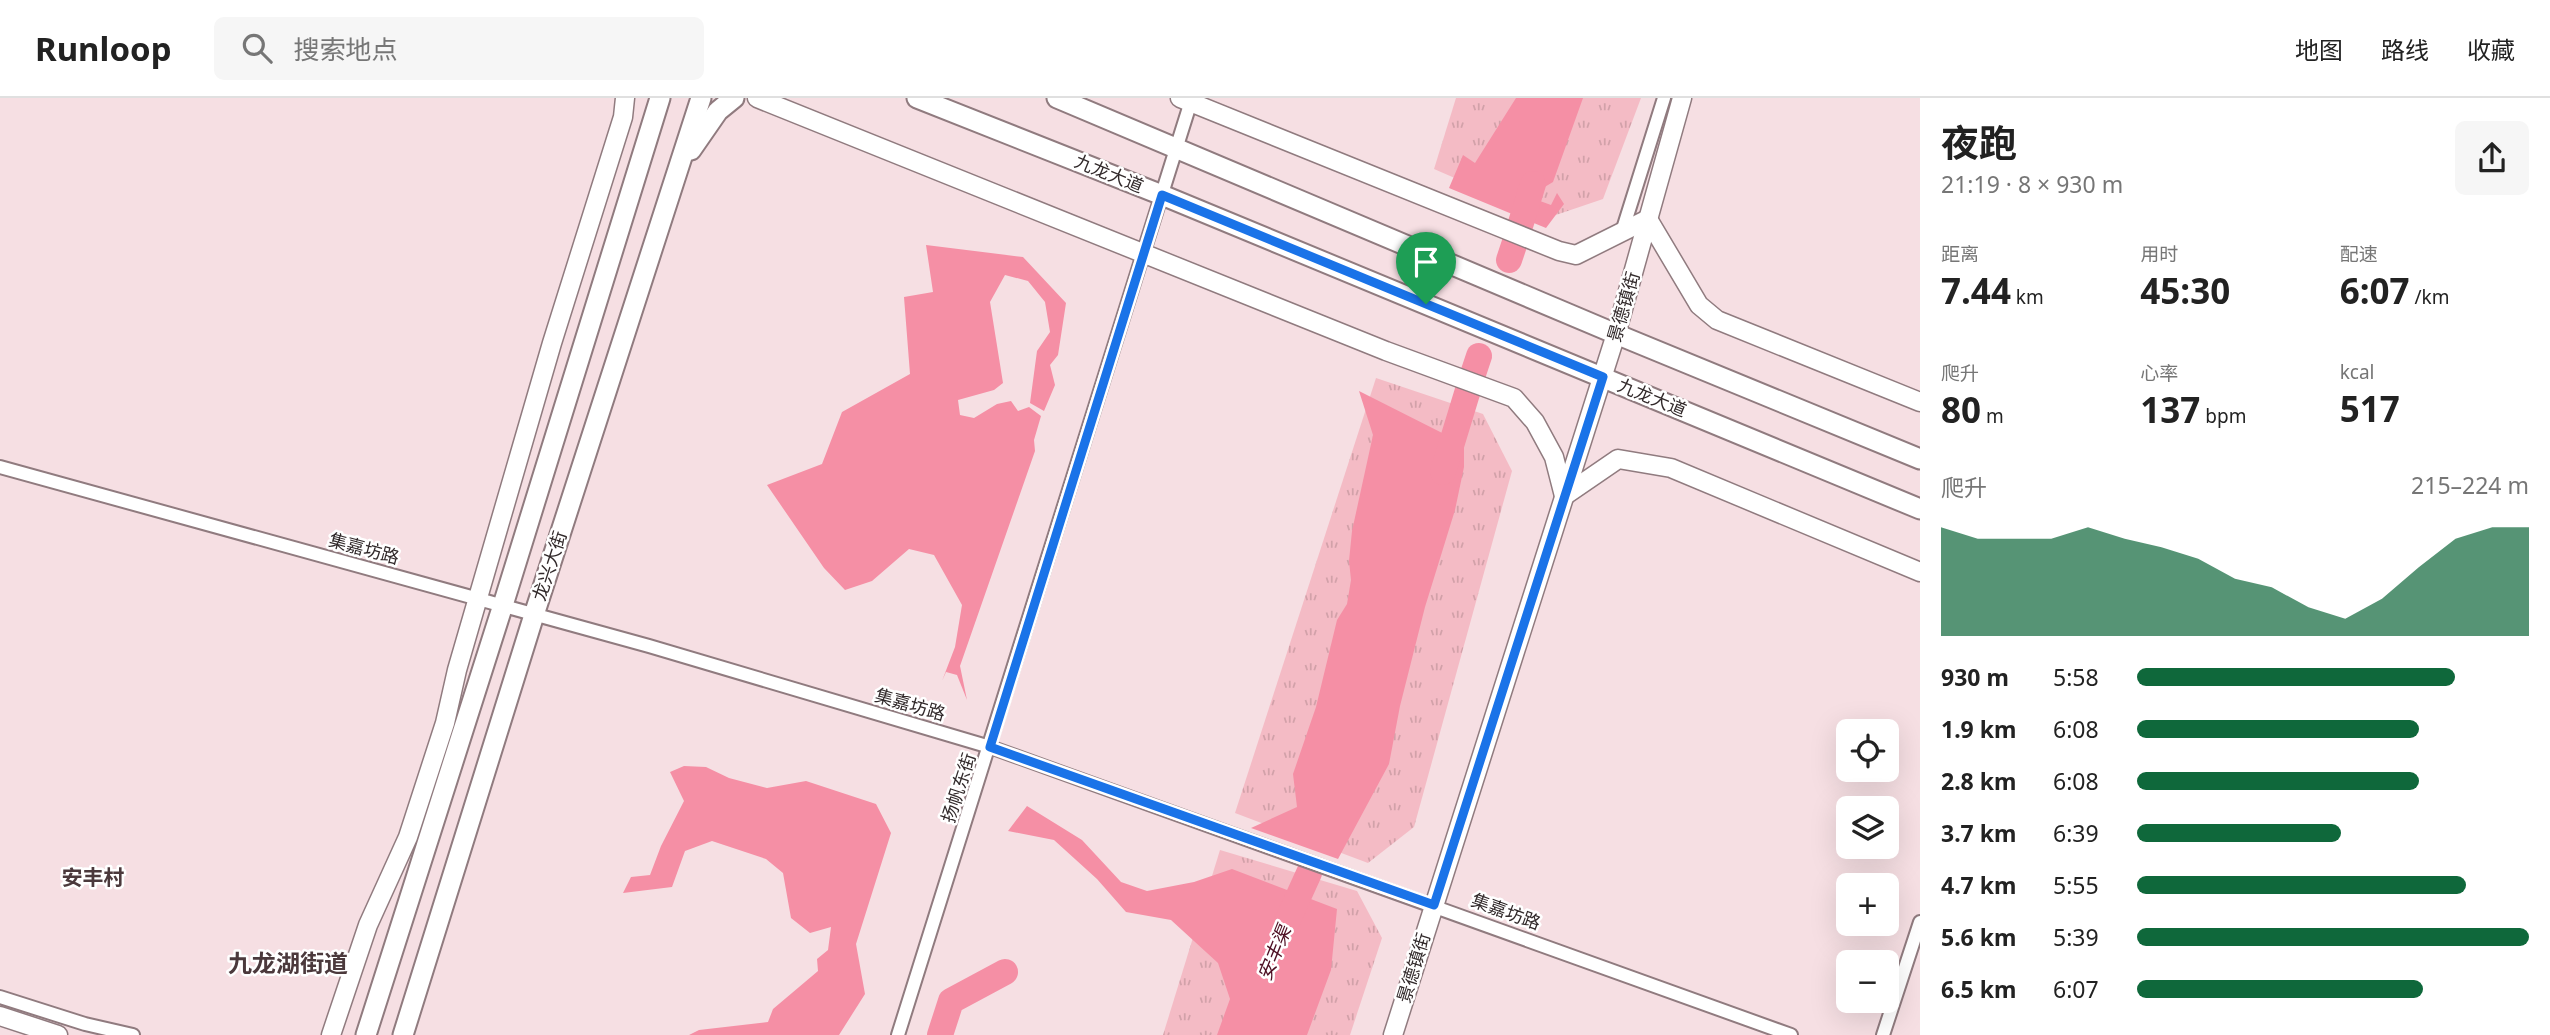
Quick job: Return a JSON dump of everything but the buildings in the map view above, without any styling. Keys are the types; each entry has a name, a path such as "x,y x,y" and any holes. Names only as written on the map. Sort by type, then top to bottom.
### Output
{"main road":[{"path":"331,1035 368,925 408,837 445,723 457,670 552,343 623,117 625,98"},
{"path":"643,98 645,141"},
{"name":"龙兴大街","path":"365,1030 503,606 660,98"},
{"name":"龙兴大街","path":"403,1035 534,615 701,98"},
{"path":"678,168 718,111 734,98"},
{"path":"757,98 1386,351 1514,398 1535,422 1554,457 1564,496 1618,459 1671,468 1920,572"},
{"name":"九龙大道","path":"917,98 1162,195 1920,509"},
{"path":"1057,98 1616,334 1920,458"},
{"name":"景德镇街","path":"1393,1035 1603,377 1682,98"},
{"path":"1188,99 1559,251 1576,255 1648,219 1699,305 1717,320 1920,402"},
{"path":"0,1016 58,1035"}],"street":[{"path":"1622,232 1664,98"},
{"name":"扬帆东街","path":"898,1035 1176,150 1188,99"},
{"name":"集嘉坊路","path":"0,467 478,598 990,747 1791,1035"},
{"path":"1883,1035 1920,922"},
{"path":"0,997 85,1024 133,1035"}],"green space":[{"path":"1456,98 1641,98 1603,199 1547,218 1434,169"},
{"path":"1376,378 1483,414 1512,471 1414,827 1368,863 1235,813"},
{"path":"1220,850 1357,891 1382,938 1350,1035 1163,1035"}],"water":[{"path":"1516,98 1583,98 1553,182 1543,188 1540,201 1551,205 1557,193 1564,204 1546,228 1449,188 1463,155 1475,163"},
{"path":"926,245 1023,257 1066,303 1058,355 1050,365 1055,385 1044,411 1030,403 1037,351 1050,332 1045,302 1028,281 1005,275 990,302 1003,383 994,390 958,400 960,415 974,418 997,404 1011,401 1018,411 1029,407 1041,416 1034,440 1035,451 960,666 967,700 957,675 946,672 942,681 955,647 962,605 934,555 909,549 872,581 845,590 824,568 767,485 822,464 842,412 910,374 904,297 933,292"},
{"path":"1359,391 1464,444 1464,467 1455,510 1425,607 1400,706 1389,764 1338,859 1251,828 1297,807 1293,774 1316,707 1337,620 1347,604 1351,580 1349,561 1352,531 1373,435"},
{"path":"684,766 706,767 729,778 767,788 806,781 876,804 891,833 856,944 865,994 839,1035 689,1035 699,1030 768,1022 773,1009 818,971 817,959 828,950 831,927 810,933 791,918 783,873 766,859 712,841 685,851 672,887 623,893 631,877 650,875 661,846 684,801 670,772"},
{"path":"1027,806 1082,840 1121,882 1147,891 1194,882 1232,869 1337,909 1331,970 1307,1035 1217,1035 1230,999 1218,963 1171,920 1126,912 1097,879 1054,840 1008,831"}],"waterway":[{"path":"1520,226 1533,184"},
{"path":"1509,260 1515,242"},
{"path":"1473,374 1479,356"},
{"path":"1443,472 1468,390"},
{"name":"安丰渠","path":"1285,926 1309,873"},
{"path":"940,1035 951,1001 1005,972"}],"district":[{"name":"安丰村","path":"93,878"},
{"name":"九龙湖街道","path":"288,964"}],"route":[{"path":"1162,195 1426,304 1603,377 1434,905 990,747 1162,195"}]}
